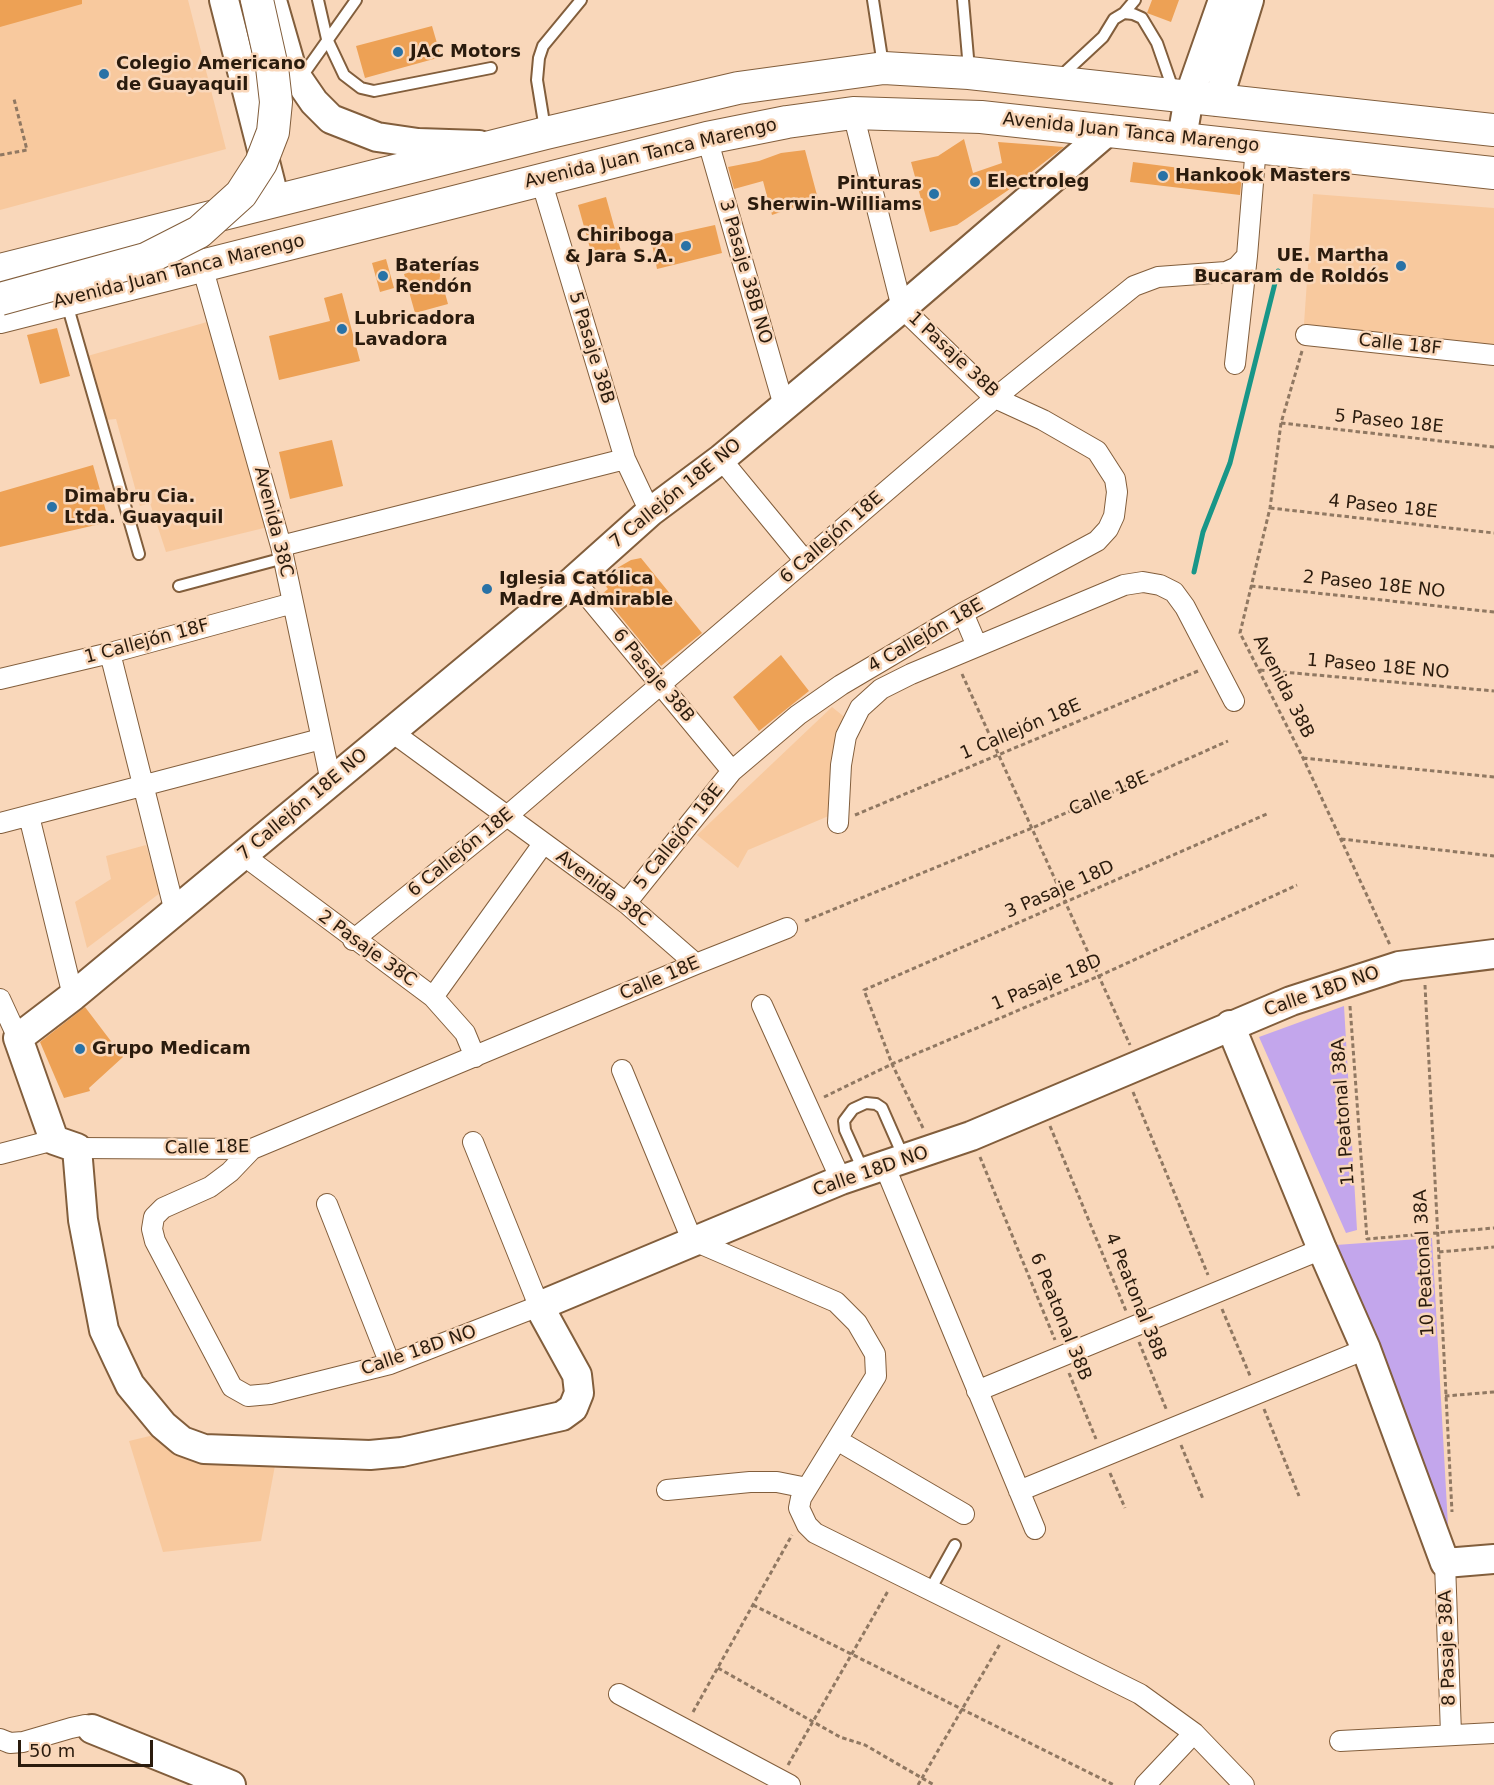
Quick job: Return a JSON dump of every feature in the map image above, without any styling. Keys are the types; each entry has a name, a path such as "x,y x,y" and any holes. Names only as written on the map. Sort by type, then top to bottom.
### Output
{"main road":[{"path":"0,299 146,259 199,232 241,194 261,163 273,132 276,102 272,67 257,0"},
{"path":"0,270 546,132 738,88 884,68 1055,81 1494,130"},
{"name":"Avenida Juan Tanca Marengo","path":"0,317 707,138 786,122 853,113 981,117 1494,173"},
{"path":"275,201 294,220 316,225 385,221"}],"street":[{"path":"224,0 275,201"},
{"path":"272,0 285,51 298,82 331,119 366,134 418,143 499,145"},
{"path":"1182,138 1222,0"},
{"path":"1194,98 1249,0"},
{"name":"1 Pasaje 38B","path":"853,113 902,308 995,398 1097,451 1115,478 1117,504"},
{"name":"7 Callejón 18E NO","path":"18,1038 74,996 392,732 574,580 650,512 721,459 902,308 1109,130"},
{"name":"3 Pasaje 38B NO","path":"707,138 784,406"},
{"path":"1235,364 1256,146"},
{"name":"5 Pasaje 38B","path":"541,180 625,459 650,512"},
{"name":"6 Callejón 18E","path":"353,940 507,816 995,398 1134,286 1158,277 1226,272 1237,267 1247,256"},
{"name":"Avenida 38C","path":"202,266 283,552 331,782"},
{"name":"Calle 18F","path":"1306,335 1494,355"},
{"path":"283,552 625,459"},
{"path":"721,459 805,561"},
{"name":"4 Callejón 18E","path":"732,771 798,715 841,685 963,614 1097,541 1108,529 1117,504"},
{"name":"6 Pasaje 38B","path":"574,580 732,771"},
{"path":"838,823 841,765 846,736 860,708 881,689 1124,585 1143,582 1160,585 1174,592 1185,607 1234,701"},
{"name":"1 Callejón 18F","path":"0,679 110,653 293,603"},
{"path":"963,614 977,646"},
{"path":"110,653 175,912"},
{"path":"841,685 860,708"},
{"name":"Avenida 38C","path":"392,732 626,903 696,964"},
{"path":"0,823 321,739"},
{"name":"5 Callejón 18E","path":"626,903 732,771"},
{"path":"29,816 74,996"},
{"path":"433,997 543,844"},
{"name":"2 Pasaje 38C","path":"243,855 353,940 433,997 465,1033 475,1057"},
{"name":"Calle 18E","path":"0,1154 66,1144 252,1149 787,928"},
{"name":"Calle 18D NO","path":"252,1149 230,1172 210,1187 163,1208 154,1217 152,1229 155,1241 232,1387 248,1396 270,1394 390,1364 539,1306 692,1240 874,1170 934,1151 1230,1025 1348,982 1412,964 1494,954"},
{"path":"0,999 66,1144 104,1330 130,1384 163,1425 182,1441 204,1449 370,1455 402,1452 562,1416 573,1408 579,1393 577,1375 539,1306 473,1142"},
{"path":"762,1005 808,1105 874,1170 977,1391 1035,1529"},
{"path":"1230,1025 1322,1249 1366,1349 1445,1563 1494,1559"},
{"path":"622,1070 692,1240 836,1302 857,1323 875,1354 876,1376 801,1498 799,1508 802,1516 815,1533 1140,1694 1194,1733 1244,1785"},
{"path":"327,1204 390,1364"},
{"path":"977,1391 1322,1249"},
{"path":"1019,1491 1366,1349"},
{"path":"837,1440 964,1514"},
{"path":"667,1490 750,1482 777,1482 807,1488"},
{"name":"8 Pasaje 38A","path":"1445,1563 1451,1734"},
{"path":"619,1694 785,1782"},
{"path":"0,1739 10,1743 23,1742 85,1725 231,1785"},
{"path":"1144,1785 1194,1733"},
{"path":"1340,1741 1494,1733"}],"lane":[{"path":"318,0 327,39 344,75 361,88 374,91 491,68"},
{"path":"298,82 356,0"},
{"path":"546,132 537,80 539,58 543,46 580,0"},
{"path":"873,0 884,68"},
{"path":"963,0 969,73"},
{"path":"1055,81 1103,37 1114,19 1124,14 1135,0"},
{"path":"1124,14 1142,18 1194,98"},
{"path":"66,300 139,554"},
{"path":"179,586 283,552"},
{"path":"866,1103 876,1104 882,1108 874,1170 844,1130 844,1121 853,1108 866,1103"},
{"path":"930,1590 955,1545"}],"path":[{"path":"0,155 27,150 14,99"},
{"name":"Avenida 38B","path":"1306,335 1281,423 1270,508 1240,633 1341,839 1412,964"},
{"name":"5 Paseo 18E","path":"1281,423 1494,447"},
{"name":"4 Paseo 18E","path":"1270,508 1494,533"},
{"name":"2 Paseo 18E NO","path":"1251,586 1494,612"},
{"path":"954,656 1140,1065"},
{"name":"1 Callejón 18E","path":"838,823 1216,664"},
{"name":"1 Paseo 18E NO","path":"1260,670 1494,691"},
{"name":"Calle 18E","path":"787,928 1032,828 1228,741"},
{"path":"1303,758 1494,777"},
{"name":"3 Pasaje 18D","path":"892,1064 864,990 1267,814"},
{"path":"1341,839 1494,856"},
{"name":"1 Pasaje 18D","path":"808,1105 892,1064 1098,976 1297,885"},
{"name":"10 Peatonal 38A","path":"1412,964 1439,1252 1453,1515"},
{"name":"11 Peatonal 38A","path":"1348,982 1366,1239 1437,1232"},
{"path":"892,1064 934,1151"},
{"name":"4 Peatonal 38B","path":"1041,1106 1203,1499"},
{"name":"6 Peatonal 38B","path":"971,1136 1125,1508"},
{"path":"1437,1232 1494,1228"},
{"path":"1439,1252 1494,1247"},
{"path":"1445,1396 1494,1392"},
{"path":"684,1730 802,1516"},
{"path":"785,1782 813,1722 898,1574"},
{"path":"753,1605 851,1656 962,1708 1114,1785"},
{"path":"918,1785 1009,1629"},
{"path":"718,1668 840,1737 865,1744 934,1785"}],"shaded area":[{"name":"Colegio Americano de Guayaquil","path":"0,0 188,0 226,149 0,210"},
{"name":"UE. Martha Bucaram de Roldós","path":"1313,194 1494,208 1494,345 1304,324"},
{"path":"207,322 268,527 166,552 150,503 140,506 116,419 105,420 95,376 90,377 84,357"},
{"path":"832,707 847,719 831,815 748,850 738,868 697,835"},
{"path":"146,845 160,893 87,948 75,902 111,879 106,856"},
{"path":"1344,1006 1357,1230 1346,1233 1259,1037"},
{"path":"1432,1238 1448,1526 1336,1245"},
{"path":"158,1434 181,1457 276,1460 261,1541 163,1552 129,1441"}],"building":[{"path":"0,0 82,0 82,4 0,27"},
{"path":"1152,0 1179,0 1171,22 1147,13"},
{"name":"JAC Motors","path":"432,26 441,57 365,78 356,46"},
{"path":"964,139 973,173 1002,163 998,142 1064,147 1007,191 957,225 930,232 911,162 938,156"},
{"path":"805,150 818,199 772,215 763,181 734,189 728,167 759,161 781,153"},
{"path":"1133,162 1242,176 1240,195 1130,182"},
{"path":"606,197 621,251 593,259 578,205"},
{"name":"Chiriboga & Jara S.A.","path":"715,225 722,253 657,269 651,239"},
{"name":"Baterías Rendón","path":"386,259 394,288 380,292 372,263"},
{"path":"437,264 448,304 415,313 404,274"},
{"path":"342,293 360,361 279,380 269,336 330,321 324,298"},
{"path":"57,328 70,376 40,384 27,335"},
{"path":"332,440 343,486 290,499 279,452"},
{"name":"Dimabru Cia. Ltda. Guayaquil","path":"93,465 109,522 0,547 0,492"},
{"path":"641,558 702,633 661,666 602,594 608,589 603,583 612,571 631,560"},
{"path":"781,655 809,691 759,731 733,697"},
{"name":"Grupo Medicam","path":"85,1007 123,1057 89,1088 90,1091 64,1098 40,1042"}],"waterway":[{"path":"1194,572 1203,532 1230,463 1278,271"}],"place":[{"name":"JAC Motors","path":"398,52"},
{"name":"Colegio Americano de Guayaquil","path":"104,74"},
{"name":"Hankook Masters","path":"1163,176"},
{"name":"Electroleg","path":"975,182"},
{"name":"Pinturas Sherwin-Williams","path":"934,194"},
{"name":"Chiriboga & Jara S.A.","path":"686,246"},
{"name":"UE. Martha Bucaram de Roldós","path":"1401,266"},
{"name":"Baterías Rendón","path":"383,276"},
{"name":"Lubricadora Lavadora","path":"342,329"},
{"name":"Dimabru Cia. Ltda. Guayaquil","path":"52,507"},
{"name":"Iglesia Católica Madre Admirable","path":"487,589"},
{"name":"Grupo Medicam","path":"80,1049"}]}
